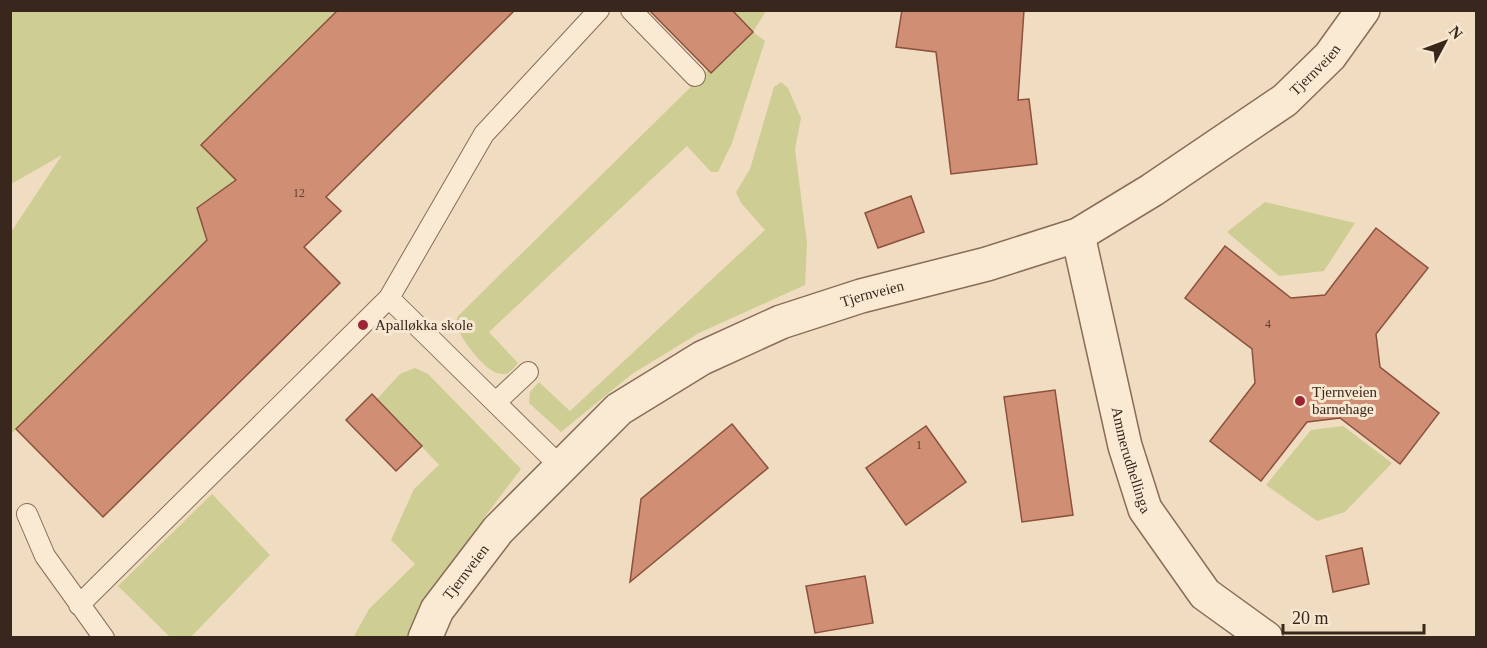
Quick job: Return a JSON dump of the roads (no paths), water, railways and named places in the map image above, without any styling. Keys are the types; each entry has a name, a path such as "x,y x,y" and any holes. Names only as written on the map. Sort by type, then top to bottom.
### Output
{"street":[{"name":"Tjernveien","path":"425,638 437,610 498,530 619,409 702,358 781,322 861,296 987,264 1078,235 1152,190 1285,100 1330,56 1363,10"},
{"name":"Ammerudhellinga","path":"1078,235 1125,446 1145,509 1205,594 1266,638"}],"lane":[{"path":"79,605 389,298 484,134 599,10"},
{"path":"631,10 695,76"},
{"path":"389,298 561,467"},
{"path":"496,402 528,372"},
{"path":"27,514 45,556 105,638"}],"place":[{"name":"Apalløkka skole","path":"363,325"},
{"name":"Tjernveien barnehage","path":"1300,401"}]}
